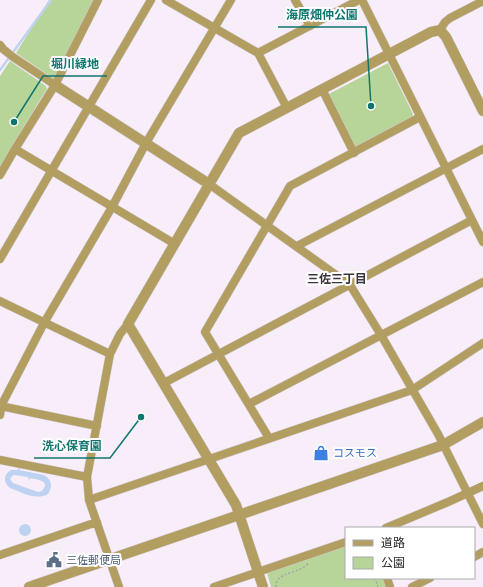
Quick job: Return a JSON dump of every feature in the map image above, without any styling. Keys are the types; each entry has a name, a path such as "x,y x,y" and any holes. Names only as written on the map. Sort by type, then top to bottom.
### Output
{"street":[{"path":"0,175 55,85 98,0"},
{"path":"0,259 151,0"},
{"path":"166,0 258,53 287,108"},
{"path":"97,426 0,409 44,323 112,207 146,144 231,0"},
{"path":"296,0 310,26"},
{"path":"258,53 361,0 483,242"},
{"path":"119,587 89,500 87,477 110,354 120,334 128,324 239,133 431,32 440,30 445,22 450,18 483,1"},
{"path":"440,30 446,37 483,111"},
{"path":"2,47 13,57 55,85 209,184 350,285 381,335 444,445 483,524"},
{"path":"322,89 354,153"},
{"path":"269,438 205,332 290,186 420,117"},
{"path":"15,149 175,244"},
{"path":"297,246 483,149"},
{"path":"164,383 472,220"},
{"path":"249,404 483,282"},
{"path":"0,301 110,354"},
{"path":"128,324 236,505 263,587"},
{"path":"89,500 412,390 483,343"},
{"path":"29,587 444,445 483,422"},
{"path":"0,460 87,477"},
{"path":"388,527 483,486"},
{"path":"0,555 97,522"},
{"path":"214,587 345,542"},
{"path":"412,587 428,579"}],"path":[{"path":"276,587 276,583 281,576 299,570 310,563"}],"green space":[{"path":"49,0 96,0 54,79 16,53"},
{"path":"10,61 46,86 47,89 0,172 0,76"},
{"path":"388,63 413,114 412,118 357,147 355,146 327,95"},
{"path":"345,546 345,579 384,579 387,587 271,587 267,573"}],"water":[{"path":"21,468 19,470 44,475 47,477 51,483 51,488 48,494 39,497 24,494 10,488 5,481 6,474 11,470","holes":["14,475 28,477 29,480 30,478 42,481 45,485 42,491 38,492 13,483 10,479"]},
{"path":"23,524 27,524 31,530 27,536 23,536 19,532 19,528"}],"waterway":[{"path":"0,70 51,0"}],"place":[{"name":"海原畑仲公園","path":"371,106"},
{"name":"堀川緑地","path":"14,122"},
{"name":"洗心保育園","path":"141,417"},
{"name":"コスモス","path":"321,453"},
{"name":"三佐郵便局","path":"54,560"}],"district":[{"name":"三佐三丁目","path":"337,279"}]}
